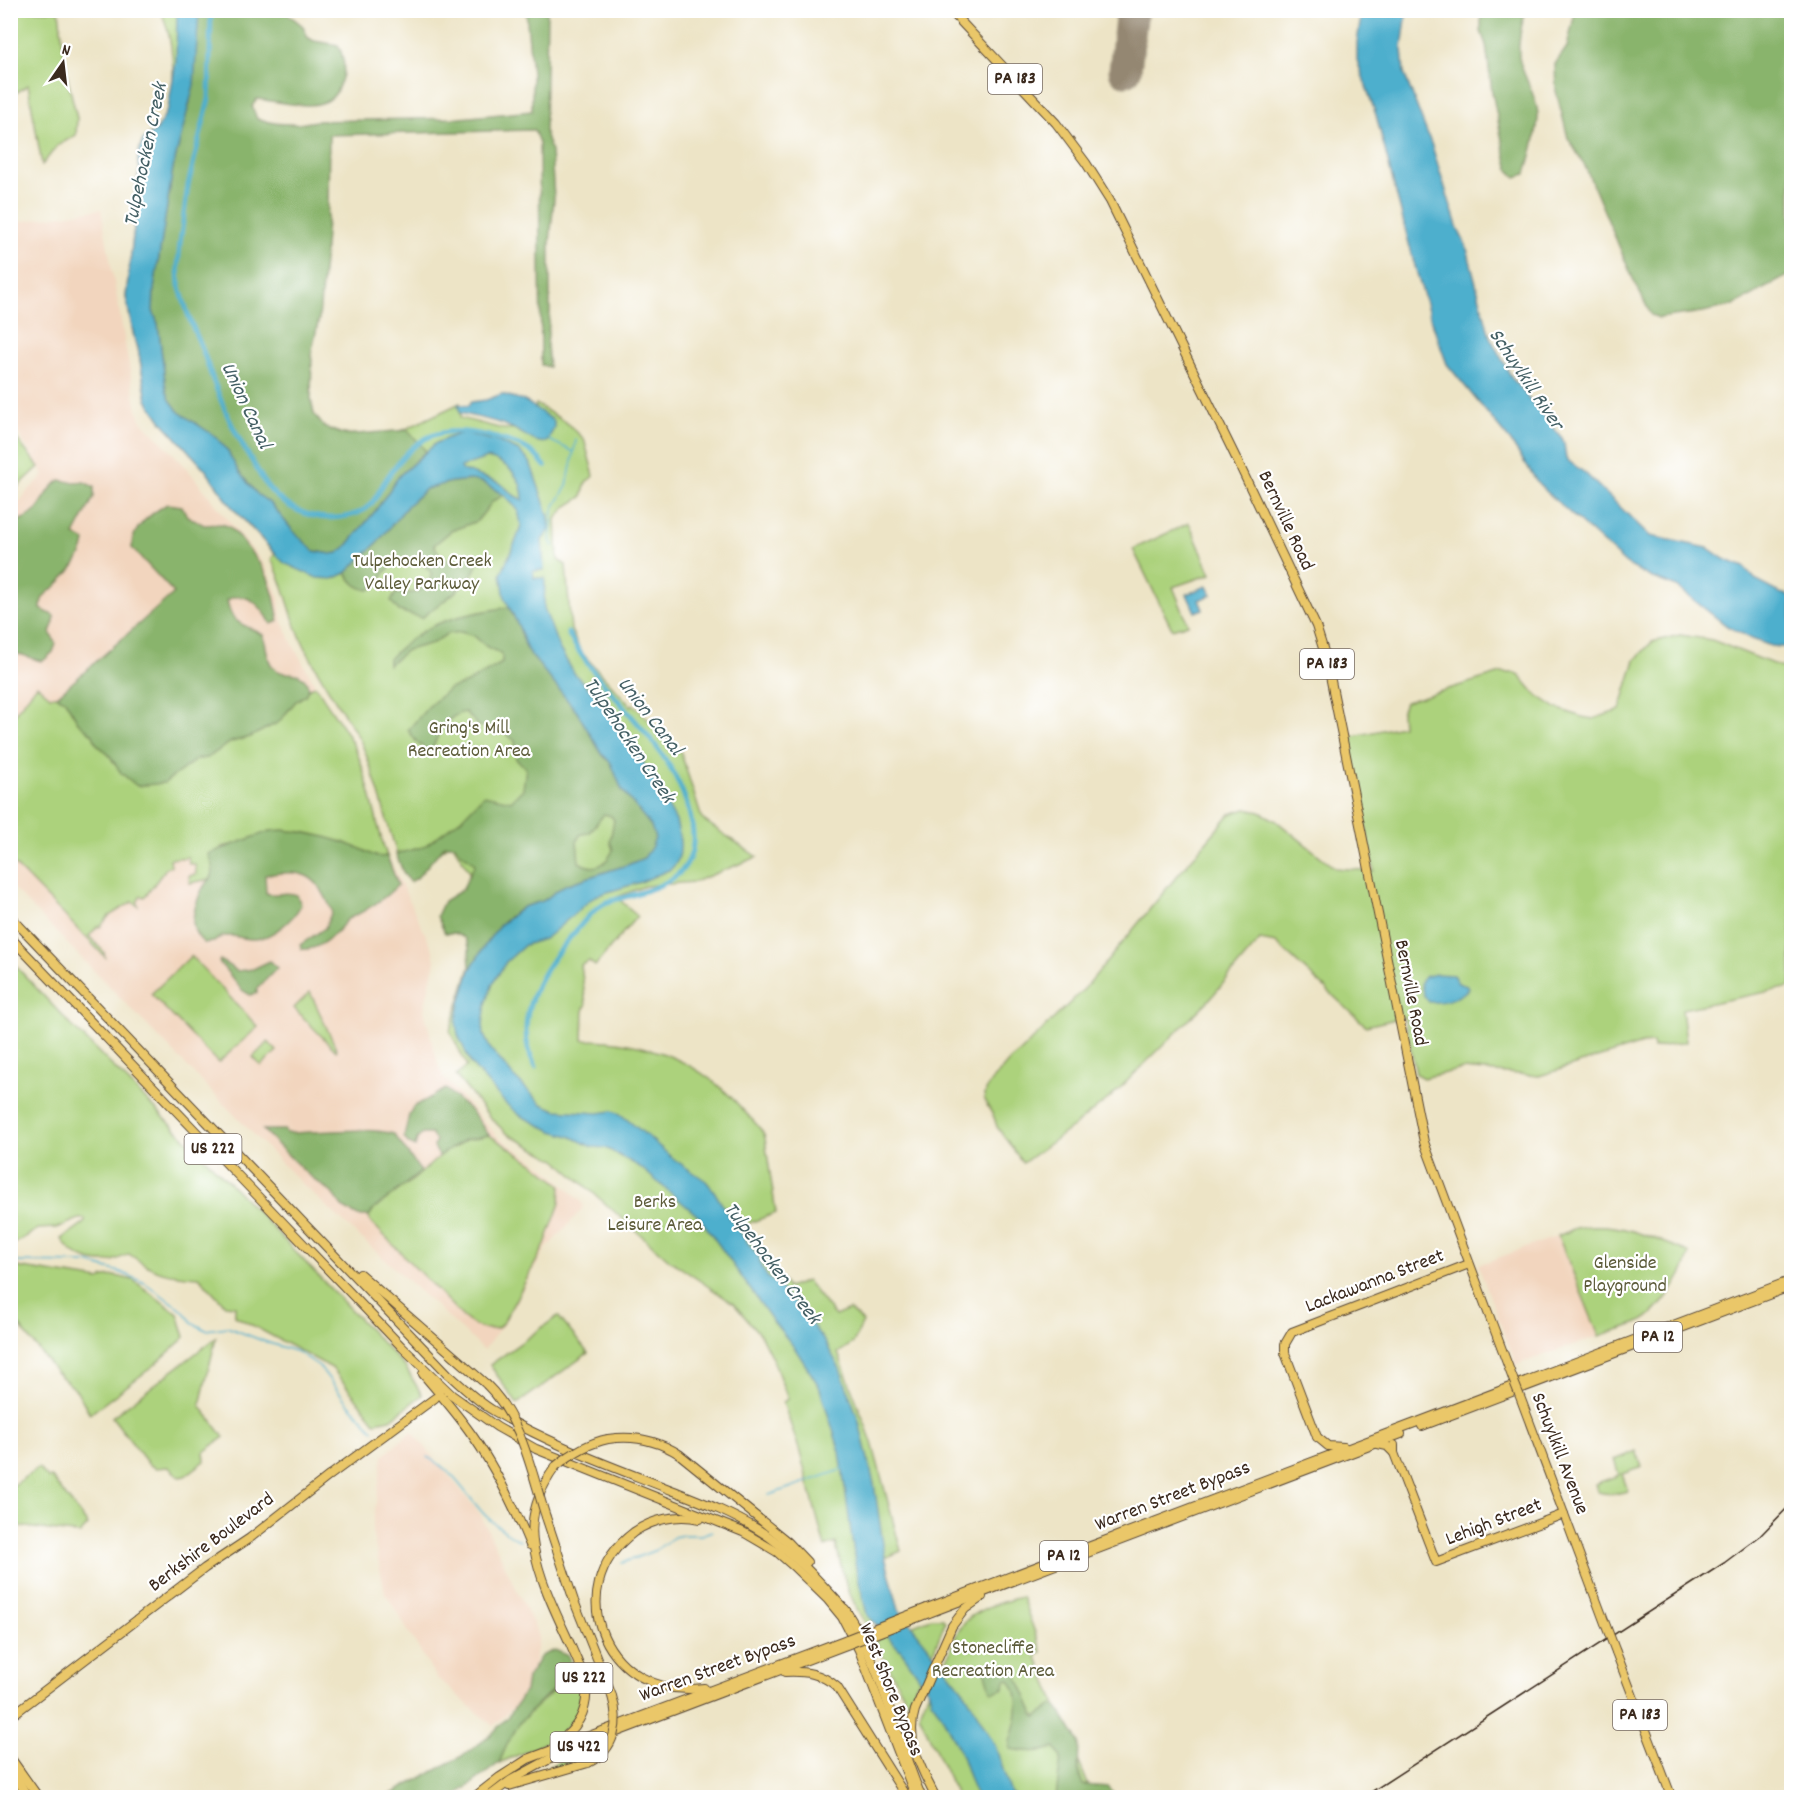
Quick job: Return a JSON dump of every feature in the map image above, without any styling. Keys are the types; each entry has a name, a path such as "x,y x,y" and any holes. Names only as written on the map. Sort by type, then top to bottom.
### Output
{"highway":[{"name":"US 222","path":"12,917 301,1219 498,1395 511,1414 574,1601 612,1696 616,1726 612,1740 602,1753 588,1763 517,1782 494,1797"},
{"name":"US 222","path":"10,937 402,1347 467,1427 492,1464 518,1516 543,1576 583,1676 586,1690 586,1702 579,1721 568,1735 528,1759"},
{"path":"301,1219 448,1374 494,1411 544,1438 714,1507 759,1530 783,1547 812,1574 847,1612"},
{"name":"Warren Street Bypass","path":"472,1797 528,1759 719,1686 848,1641 1375,1444 1397,1433 1791,1280"},
{"name":"Warren Street Bypass","path":"996,1585 1350,1447 1397,1433 1791,1286"},
{"path":"402,1347 471,1410 536,1449 743,1532"},
{"path":"1375,1444 1394,1449 1397,1433"},
{"path":"543,1576 534,1548 534,1512 544,1483 556,1466 569,1455 587,1445 608,1439 630,1437 659,1443 679,1454 788,1542 832,1590 847,1612"},
{"path":"1317,1437 1328,1446 1350,1447"},
{"path":"1312,1462 1318,1450 1317,1437"},
{"path":"719,1686 689,1690 669,1688 649,1682 630,1671 614,1654 603,1634 597,1612 599,1586 607,1562 617,1548 638,1529 653,1522 677,1517 692,1517 743,1532"},
{"name":"West Shore Bypass","path":"743,1532 777,1552 828,1599 842,1617 859,1650 916,1797"},
{"path":"936,1797 924,1774 912,1741 911,1728 915,1710 949,1632 965,1609 996,1585"},
{"name":"West Shore Bypass","path":"847,1612 875,1671 922,1797"},
{"name":"Warren Street Bypass","path":"486,1797 518,1776 559,1754 775,1673 848,1641"},
{"name":"US 422","path":"775,1673 810,1673 824,1677 837,1687 907,1797"}],"main road":[{"name":"Bernville Road","path":"950,10 1056,123 1086,163 1110,201 1316,626 1327,661 1419,1121"},
{"name":"Schuylkill Avenue","path":"1419,1121 1424,1142 1469,1264 1672,1797"},
{"name":"Lackawanna Street","path":"1317,1437 1285,1353 1286,1344 1292,1332 1469,1264"},
{"name":"Berkshire Boulevard","path":"10,1717 205,1568 250,1538 435,1398"},
{"name":"Lehigh Street","path":"1394,1449 1436,1562 1564,1514"},
{"path":"10,1757 39,1797"},
{"path":"10,1766 28,1797"}],"shaded area":[{"path":"101,209 137,410 142,421 185,466 265,566 279,598 281,617 293,645 328,708 357,752 384,848 433,950 435,961 424,1010 438,1065 444,1078 498,1137 545,1168 581,1201 583,1206 545,1250 504,1323 484,1350 302,1184 11,886 11,514 27,492 44,475 11,422 11,223"},
{"path":"1558,1236 1599,1336 1516,1365 1478,1265"},
{"path":"412,1431 480,1514 539,1636 530,1692 493,1726 436,1677 385,1593 372,1530 383,1456"}],"green space":[{"path":"11,10 59,11 67,76 77,118 76,135 57,146 42,165 28,85 11,96"},
{"name":"Tulpehocken Creek Valley Parkway","path":"161,11 217,11 274,369 320,433 391,436 460,403 460,418 503,429 529,428 536,404 567,423 584,439 594,476 586,482 582,497 567,506 556,519 558,560 566,565 571,630 581,652 631,706 633,704 681,753 702,819 757,857 694,882 645,886 617,897 637,916 595,966 589,961 581,965 586,1006 584,1007 583,1040 629,1044 650,1049 691,1066 727,1093 762,1132 776,1213 744,1225 788,1288 807,1281 835,1316 849,1310 863,1322 853,1343 838,1353 872,1442 901,1551 885,1558 899,1610 911,1626 931,1618 943,1618 945,1622 933,1653 944,1668 955,1637 965,1621 988,1607 1022,1597 1042,1652 1036,1655 1093,1797 957,1797 919,1714 929,1691 919,1679 908,1703 875,1641 886,1635 873,1621 866,1624 855,1606 836,1543 825,1547 799,1449 783,1402 788,1399 761,1336 734,1304 668,1259 556,1160 506,1133 456,1076 467,1066 450,1031 472,960 469,871 452,843 404,874 363,747 356,732 318,673 300,636 271,559 275,554 232,507 205,469 162,422 147,400 126,297 135,219 133,206 140,168 139,152 144,140 157,129 165,116 171,96 173,72 171,46"},
{"path":"199,11 284,11 303,26 307,37 314,41 338,45 344,68 336,93 328,100 320,104 299,105 257,99 252,106 257,119 279,124 293,124 316,121 460,118 532,111 532,74 526,11 547,11 545,132 551,152 554,198 550,242 550,313 547,345 549,367 541,365 539,143 534,130 329,135 328,206 324,260 319,319 312,349 311,400 314,414 324,427 345,435 408,430 426,451 399,476 376,510 345,548 338,553 314,551 293,531 271,504 257,494 216,437 179,412 170,400 166,389 158,324 153,311 154,289 173,168 190,102"},
{"path":"1481,11 1526,11 1520,34 1519,57 1535,100 1538,122 1526,174 1516,177 1509,170 1504,150 1492,92 1486,45 1481,31"},
{"path":"1572,11 1791,11 1791,274 1734,305 1659,318 1651,315 1633,279 1584,164 1568,138 1556,91 1555,64 1567,47 1574,17"},
{"path":"11,432 39,467 10,493"},
{"path":"60,480 84,482 94,487 94,497 74,535 85,541 84,548 74,566 44,596 42,601 41,609 54,616 50,632 56,644 53,652 43,661 19,654 11,658 11,526 36,511 51,488"},
{"path":"474,480 504,495 493,501 477,521 451,531 434,545 448,561 478,556 477,565 472,574 457,591 422,618 399,611 391,601 396,593 414,593 425,586 432,575 418,562 406,560 394,565 385,572 376,586 369,590 358,586 351,580 346,573 377,543 408,505 426,489 451,482"},
{"path":"167,504 182,506 187,516 204,525 222,524 230,527 261,565 274,596 279,621 271,624 259,606 247,598 234,597 227,600 229,609 235,620 263,635 268,657 274,668 284,673 302,676 309,688 279,722 250,737 231,742 207,758 197,759 164,783 137,786 121,773 110,756 96,743 93,735 78,722 65,700 57,696 174,593 132,548 138,527"},
{"path":"1189,523 1211,574 1173,587 1188,624 1172,629 1133,549"},
{"path":"509,607 527,650 577,712 602,754 611,763 622,790 652,826 655,838 652,848 644,858 565,885 543,901 523,907 500,925 470,970 469,947 465,938 454,933 445,933 437,916 444,901 462,890 475,864 455,845 445,845 417,878 410,882 396,854 423,847 461,819 484,795 511,801 523,789 526,768 516,759 515,741 504,732 479,726 465,712 448,721 440,731 432,750 429,751 418,744 408,730 428,707 449,689 467,683 502,663 502,654 487,647 474,636 461,632 447,634 433,643 407,650 388,665 388,660 402,646 430,628 458,617","holes":["604,814 611,816 614,820 610,841 613,850 607,860 595,867 579,862 577,841 580,835 590,832"]},
{"path":"1680,635 1712,640 1791,671 1791,987 1682,1009 1686,1042 1653,1048 1653,1043 1642,1044 1539,1076 1463,1069 1423,1078 1416,1074 1404,1017 1366,1026 1276,943 1260,940 1208,1001 1113,1095 1023,1163 997,1127 984,1100 987,1087 1010,1060 1086,987 1230,814 1246,809 1260,812 1275,820 1335,868 1374,871 1349,737 1402,726 1401,713 1405,702 1501,673 1515,673 1520,676 1535,694 1556,708 1593,719 1620,710 1635,660 1652,642"},
{"path":"37,685 50,696 57,696 65,700 78,722 93,735 96,743 110,756 115,765 164,783 197,759 207,758 231,742 250,737 279,722 309,688 316,686 357,753 387,856 373,856 343,842 297,831 222,847 213,863 211,879 190,883 189,876 196,874 195,864 189,864 188,857 170,859 171,866 167,867 144,897 141,896 137,902 138,906 132,902 109,916 89,936 104,952 105,957 11,861 11,718"},
{"path":"283,830 323,837 352,845 377,856 387,856 398,885 374,904 346,920 324,942 313,948 302,949 300,945 325,928 332,911 326,898 308,876 290,873 265,875 266,893 297,895 301,905 293,916 282,927 262,938 228,936 218,938 214,942 204,943 196,934 193,922 198,898 213,872 208,854 270,831"},
{"path":"191,956 258,1027 218,1063 151,994"},
{"path":"220,960 237,971 253,969 270,961 277,968 257,989 257,993 250,995 242,990 219,962"},
{"path":"11,961 72,1026 230,1183 406,1368 422,1395 391,1419 375,1422 332,1368 235,1316 235,1306 225,1305 199,1277 162,1272 129,1254 112,1261 100,1262 75,1254 62,1239 85,1222 85,1219 79,1219 57,1228 38,1229 11,1246"},
{"path":"310,992 337,1050 336,1051 294,1008"},
{"path":"268,1042 277,1051 261,1066 253,1057"},
{"path":"446,1089 473,1113 489,1135 465,1140 439,1156 434,1147 436,1141 431,1134 422,1134 417,1139 415,1147 404,1137 413,1107"},
{"path":"263,1130 285,1130 286,1133 370,1130 394,1134 421,1172 375,1208 369,1216 358,1216 342,1207 332,1193 306,1173"},
{"path":"489,1135 533,1163 561,1185 560,1203 544,1247 504,1321 498,1328 488,1329 475,1326 463,1317 370,1221 369,1216 375,1208 414,1179 448,1149 465,1140"},
{"name":"Glenside Playground","path":"1589,1226 1627,1229 1689,1254 1683,1272 1655,1311 1640,1322 1599,1336 1558,1236 1576,1228"},
{"path":"10,1266 100,1280 104,1277 116,1276 133,1280 178,1314 185,1337 156,1364 90,1414 77,1391 55,1371 11,1315"},
{"path":"558,1316 588,1353 517,1404 490,1365"},
{"path":"216,1338 200,1405 224,1437 204,1452 205,1461 185,1476 180,1477 168,1467 156,1468 149,1465 112,1417"},
{"path":"1636,1451 1642,1467 1622,1474 1628,1491 1613,1494 1598,1492 1595,1484 1619,1475 1614,1460"},
{"path":"38,1468 49,1479 51,1477 88,1525 80,1534 11,1525 11,1487"},
{"path":"555,1650 568,1656 573,1666 567,1678 520,1722 499,1763 454,1797 386,1797 464,1755 491,1735 511,1713 525,1691 527,1678 541,1656"},
{"path":"1000,1663 1016,1673 1037,1717 1053,1705 1057,1706 1079,1742 1078,1770 1083,1785 1109,1787 1115,1797 1056,1797 1061,1758 1055,1748 1043,1751 1010,1749 1017,1711 1015,1690 1009,1679 1005,1680 1004,1688 991,1691 985,1669"},
{"path":"573,1666 580,1687 580,1704 574,1718 564,1730 550,1740 499,1763 517,1726 563,1681"},
{"path":"603,1745 585,1760 548,1771 546,1769 560,1761"}],"water":[{"name":"Tulpehocken Creek","path":"177,11 199,11 194,85 173,168 154,289 153,311 158,324 166,389 170,400 179,412 216,437 257,494 271,504 293,531 314,551 331,554 338,553 345,548 376,510 399,476 436,443 464,433 499,442 519,451 530,462 549,517 550,530 542,540 544,570 533,571 534,578 545,578 544,608 559,648 574,673 624,730 651,775 676,821 680,853 671,869 641,882 595,896 551,934 544,939 525,945 506,962 493,983 486,1004 484,1035 490,1048 513,1076 542,1104 556,1110 598,1113 612,1111 620,1114 671,1157 706,1181 733,1223 759,1257 768,1278 777,1284 804,1314 825,1342 840,1369 858,1418 874,1484 885,1557 899,1610 966,1694 995,1745 1011,1794 1015,1797 976,1797 962,1756 940,1712 931,1700 929,1691 902,1652 867,1615 856,1569 840,1452 819,1386 794,1347 698,1216 640,1167 606,1148 592,1147 521,1116 505,1103 471,1064 458,1035 456,1022 470,970 500,925 523,907 543,901 565,885 644,858 655,838 651,826 622,790 611,763 602,754 577,712 527,650 505,598 501,574 521,525 518,510 504,495 482,482 470,480 451,482 426,489 408,505 377,543 346,573 333,579 317,578 284,563 232,507 205,469 162,422 147,400 126,297 135,219 133,206 140,168 138,156 143,140 157,130 168,108 176,61","holes":["487,458 507,467 517,478 523,500 500,483 462,470 461,467"]},
{"path":"1362,11 1407,11 1402,48 1404,73 1432,146 1458,229 1466,245 1490,337 1512,378 1562,438 1566,459 1585,473 1650,536 1708,548 1724,559 1744,567 1757,581 1791,596 1791,648 1771,646 1752,639 1727,626 1677,587 1650,577 1626,564 1538,483 1511,442 1447,364 1414,263 1376,115 1357,60 1357,42"},
{"path":"502,394 525,401 554,421 554,428 547,442 534,440 500,423 460,413 458,404 468,406 471,402 486,400"},
{"path":"1207,586 1211,595 1199,600 1203,609 1195,612 1187,594"},
{"path":"1436,974 1453,975 1458,983 1467,986 1468,989 1450,1000 1429,1002 1423,994 1421,983 1424,977"}],"waterway":[{"name":"Union Canal","path":"211,10 209,99 188,185 180,243 179,285 190,320 225,409 237,436 266,485 284,502 305,513 328,518 351,516 371,504 407,452 432,436 445,432 477,433 511,442 529,450 545,466"},
{"path":"549,440 574,452"},
{"path":"553,546 550,540 553,509 567,486 576,440"},
{"name":"Union Canal","path":"536,1067 529,1049 526,1031 528,1013 541,978 551,962 584,921 603,904 656,887 678,874 686,866 691,855 693,841 692,825 684,797 672,771 657,747 583,657 568,633"},
{"path":"10,1262 87,1263 120,1272 145,1283 182,1310 193,1323 206,1330 227,1327 298,1352 319,1366 346,1401 373,1430"},
{"path":"427,1457 444,1468 491,1521 520,1541"},
{"path":"769,1495 844,1469"},
{"path":"622,1563 656,1550 674,1537 701,1535 712,1531"}],"runway":[{"path":"1125,70 1132,10"}],"railway":[{"path":"1362,1798 1724,1563 1760,1536 1792,1503"}],"water label":[{"name":"Schuylkill River","path":"1525,380"}],"park label":[{"name":"Gring's Mill Recreation Area","path":"469,740"},
{"name":"Berks Leisure Area","path":"655,1214"},
{"name":"Stonecliffe Recreation Area","path":"993,1660"}]}
